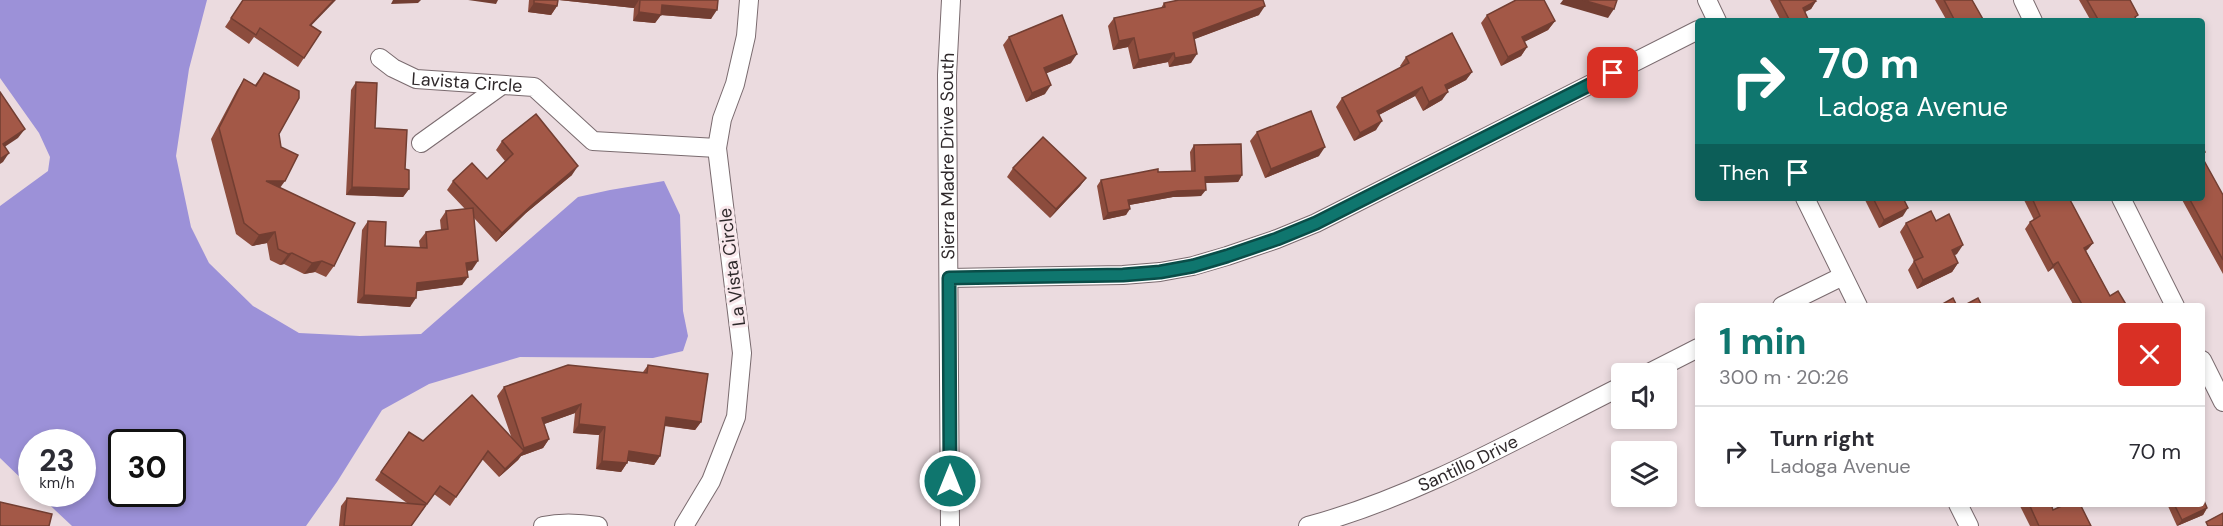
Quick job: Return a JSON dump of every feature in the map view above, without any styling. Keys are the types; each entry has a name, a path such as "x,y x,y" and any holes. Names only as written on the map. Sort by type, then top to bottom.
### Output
{"street":[{"name":"La Vista Circle","path":"684,526 711,481 736,417 742,353 717,148 722,119 735,84 746,36 749,0"},
{"name":"Sierra Madre Drive South","path":"950,526 947,75 951,0"},
{"path":"1707,0 1715,18"},
{"path":"2022,0 2031,18"},
{"path":"949,278 1123,275 1193,266 1227,256 1316,223 1695,32"},
{"name":"Lavista Circle","path":"380,58 393,68 416,79 534,87 593,141 717,148"},
{"path":"421,143 502,85"},
{"path":"1806,201 1856,303"},
{"path":"2122,201 2174,303"},
{"path":"1788,303 1843,276"},
{"path":"1669,363 1695,350"},
{"path":"2205,366 2223,402"},
{"name":"Santillo Drive","path":"1308,526 1350,515 1413,490 1611,391"},
{"path":"1960,507 1969,526"},
{"path":"543,526 566,523 598,526"}],"shaded area":[{"path":"0,0 207,0 189,69 176,156 191,227 209,263 253,306 299,333 360,336 421,334 578,197 664,181 680,215 683,311 688,336 683,351 653,358 520,357 429,384 382,410 337,482 306,526 72,526 52,507 96,507 96,429 18,429 18,475 0,458 0,206 48,171 50,157 39,133 0,78"}],"building":[{"path":"243,0 334,0 310,25 321,32 304,58 260,28 256,35 231,18"},
{"path":"534,0 558,0 557,6 534,3"},
{"path":"640,0 718,0 717,10 662,5 661,15 639,12"},
{"path":"1179,0 1263,0 1265,6 1193,33 1197,54 1175,58 1174,53 1139,60 1134,38 1119,41 1114,18 1165,7 1164,3"},
{"path":"1516,0 1544,0 1555,21 1522,37 1527,47 1508,57 1487,15"},
{"path":"1583,0 1617,0 1614,9"},
{"path":"1779,0 1816,1 1803,8 1808,18 1788,18"},
{"path":"1944,0 1972,0 1982,18 1953,18"},
{"path":"2087,0 2130,0 2138,15 2136,18 2097,18"},
{"path":"1062,15 1077,54 1044,68 1051,85 1032,93 1009,37"},
{"path":"1452,33 1472,72 1445,85 1448,92 1429,102 1422,87 1377,111 1382,121 1360,133 1342,98 1409,63 1406,57"},
{"path":"264,73 299,91 299,98 279,134 281,147 298,155 285,181 266,181 355,223 334,266 322,261 312,263 292,253 288,254 278,249 275,232 259,235 244,223 219,128 244,79 256,86"},
{"path":"356,82 377,83 375,128 407,130 405,169 409,170 409,189 352,187"},
{"path":"0,92 25,129 3,144 9,153 0,159"},
{"path":"1311,111 1325,147 1271,169 1257,132"},
{"path":"536,114 578,166 502,233 453,181 472,163 487,179 513,154 502,141"},
{"path":"1043,137 1086,178 1056,209 1013,168"},
{"path":"1241,144 1242,175 1205,177 1206,190 1177,191 1128,200 1130,209 1108,213 1101,180 1158,169 1158,172 1195,171 1194,145"},
{"path":"2205,162 2223,195 2223,260 2191,201 2205,201"},
{"path":"1874,201 1904,201 1908,208 1884,220"},
{"path":"2033,201 2071,201 2093,243 2084,248 2110,296 2118,291 2125,303 2081,303 2058,262 2053,265 2030,222 2040,216"},
{"path":"473,208 478,261 466,263 468,277 417,283 416,298 364,295 368,221 386,222 385,246 427,248 426,232 448,229 446,211"},
{"path":"1931,211 1936,221 1949,214 1963,245 1952,250 1958,263 1923,280 1914,261 1923,257 1906,223"},
{"path":"1953,298 1956,303 1944,303"},
{"path":"1978,298 1980,303 1969,303"},
{"path":"568,365 647,373 648,365 708,374 701,422 666,417 660,456 629,451 627,463 602,461 605,427 579,424 581,404 542,418 549,439 524,448 504,387"},
{"path":"472,395 524,451 505,469 488,451 456,497 440,486 427,504 381,472 409,432 423,441"},
{"path":"347,498 426,505 411,526 344,526"},
{"path":"0,502 52,514 49,526 0,526"},
{"path":"2205,503 2207,508 2182,520 2176,507 2205,507"},
{"path":"2030,507 2052,507 2053,510 2060,507 2082,507 2091,526 2039,526"},
{"path":"2223,513 2223,526 2208,526 2206,522"}],"route":[{"path":"950,481 949,278 1123,275 1193,266 1227,256 1316,223 1613,73"}]}
